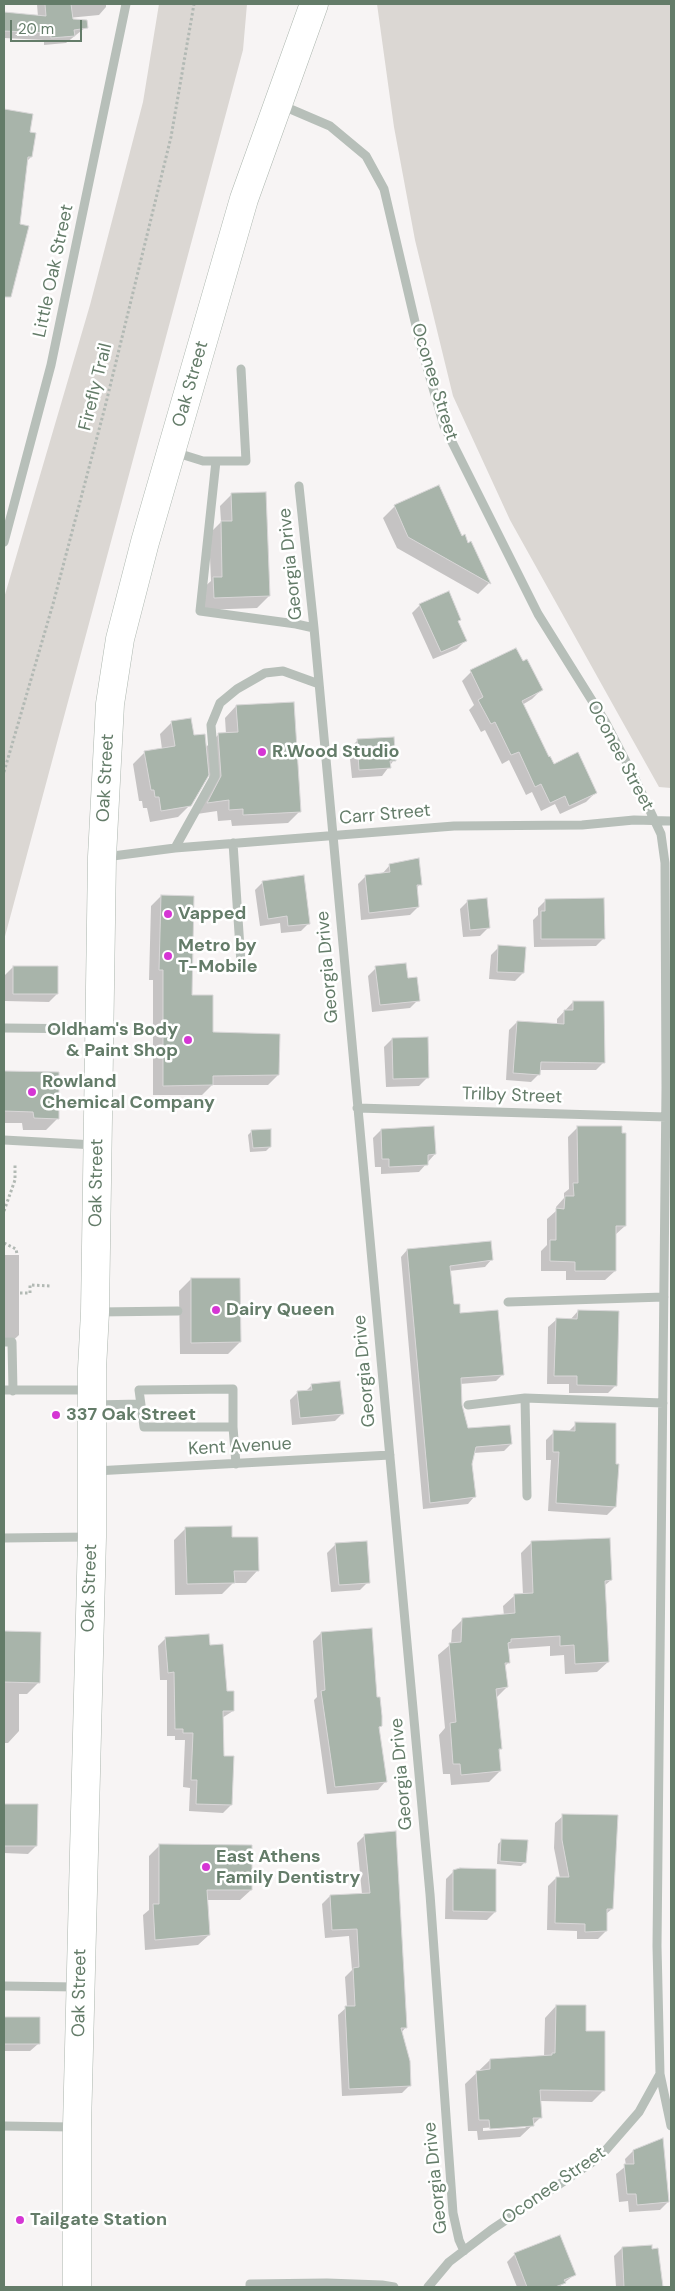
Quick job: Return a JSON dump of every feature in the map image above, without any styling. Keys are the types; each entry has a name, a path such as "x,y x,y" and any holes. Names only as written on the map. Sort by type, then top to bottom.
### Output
{"main road":[{"path":"277,103 314,4"},
{"name":"Oak Street","path":"77,2287 77,2127 92,1537 92,1397 102,857 110,704 120,639 171,452 244,199 277,103"}],"street":[{"name":"Little Oak Street","path":"4,542 51,365 126,4"},
{"name":"Oconee Street","path":"277,103 330,126 366,156 384,189 420,343 444,426 538,614 606,723 661,834 665,863 666,1117 663,1403 667,1594 657,1946 660,2074 639,2112 606,2151 449,2262 428,2287"},
{"path":"171,452 203,462 246,462 241,369"},
{"path":"216,461 200,611 314,628"},
{"name":"Georgia Drive","path":"299,486 314,628 430,1894 454,2213 459,2240 464,2251"},
{"path":"174,848 215,776 211,725 220,704 237,689 265,673 283,671 319,684"},
{"name":"Carr Street","path":"102,857 174,848 454,826 582,825 671,820"},
{"path":"232,844 241,963"},
{"path":"4,1028 100,1029"},
{"name":"Trilby Street","path":"357,1108 666,1117"},
{"path":"4,1140 98,1146"},
{"path":"508,1302 664,1297"},
{"path":"95,1312 178,1310"},
{"path":"4,1342 12,1342 8,1391 92,1397 140,1404"},
{"path":"233,1427 144,1427 139,1390 233,1389 233,1427 236,1464"},
{"path":"468,1405 525,1398 663,1403"},
{"path":"525,1398 527,1496"},
{"name":"Kent Avenue","path":"92,1471 390,1455"},
{"path":"4,1538 92,1537"},
{"path":"4,1986 80,1987"},
{"path":"660,2074 671,2126"},
{"path":"4,2126 77,2127"},
{"path":"250,2287 250,2284 327,2283 382,2284 394,2287"}],"path":[{"name":"Firefly Trail","path":"4,772 53,604 105,407 171,137 194,4"},
{"path":"4,1211 15,1180 15,1165"},
{"path":"4,1243 16,1249 17,1254"},
{"path":"20,1293 30,1293 30,1285 50,1286"}],"shaded area":[{"path":"159,4 247,4 243,50 4,940 4,598 90,305 143,102"},
{"path":"377,4 671,4 671,788 659,787 510,520 453,396 415,240 394,127"}],"building":[{"path":"45,4 71,4 73,19 87,20 88,28 74,30 75,36 51,38 51,33 4,31 4,12 46,16"},
{"path":"4,109 33,114 30,132 36,133 32,157 28,157 20,224 29,226 11,297 4,297"},
{"path":"439,485 462,536 465,534 468,543 471,541 491,584 408,537 394,505"},
{"path":"266,492 270,596 214,598 213,577 222,577 221,521 232,521 231,493"},
{"path":"449,591 461,620 458,621 467,641 441,652 419,604"},
{"path":"516,648 523,661 527,659 543,690 522,701 549,757 554,764 578,752 597,793 569,806 565,796 550,803 541,784 535,787 519,752 511,755 495,722 491,724 478,700 483,697 470,670"},
{"name":"R.Wood Studio","path":"294,702 301,812 243,815 243,809 229,810 229,800 207,803 221,776 218,733 238,732 236,705"},
{"path":"191,718 194,735 205,734 209,775 191,806 161,811 159,797 155,797 154,790 151,790 144,751 175,746 171,721"},
{"path":"394,737 396,761 390,761 391,768 359,770 357,739"},
{"path":"419,858 422,885 417,885 419,907 369,913 365,875 390,872 389,864"},
{"path":"304,875 310,924 288,926 287,916 268,919 262,881"},
{"path":"161,895 194,896 192,995 213,995 213,1032 280,1034 279,1075 213,1076 213,1085 163,1086 163,970 159,970"},
{"path":"487,898 490,928 470,930 467,900"},
{"path":"604,898 605,939 541,939 541,911 545,911 545,899"},
{"path":"498,945 526,947 524,973 497,972"},
{"path":"406,963 408,978 417,977 420,1001 380,1005 375,966"},
{"path":"13,966 58,966 58,994 13,994"},
{"path":"573,1001 604,1001 605,1063 541,1062 540,1075 513,1073 517,1021 564,1024 564,1010 573,1010"},
{"path":"428,1037 429,1078 393,1079 392,1038"},
{"name":"Rowland Chemical Company","path":"4,1071 59,1072 59,1119 34,1118 33,1112 4,1111"},
{"path":"434,1126 436,1154 428,1155 428,1165 389,1167 389,1159 382,1159 381,1129"},
{"path":"577,1126 622,1126 622,1133 626,1133 626,1226 616,1226 616,1271 575,1271 575,1262 550,1261 550,1240 556,1240 556,1208 564,1209 565,1196 574,1196 573,1183 578,1183"},
{"path":"271,1129 271,1147 253,1148 251,1130"},
{"path":"491,1241 493,1260 450,1266 454,1304 460,1304 460,1313 498,1310 504,1375 461,1378 462,1405 468,1428 510,1425 512,1444 476,1447 472,1464 476,1497 430,1503 407,1249"},
{"name":"Dairy Queen","path":"191,1278 240,1278 241,1342 191,1343"},
{"path":"578,1310 619,1311 617,1386 577,1385 577,1376 554,1376 556,1318 577,1319"},
{"path":"340,1381 344,1414 300,1418 297,1391 312,1390 311,1384"},
{"path":"575,1422 616,1423 616,1464 619,1464 616,1507 556,1503 559,1452 553,1452 553,1430 575,1431"},
{"path":"232,1526 232,1537 258,1537 259,1571 234,1571 235,1583 187,1584 185,1527"},
{"path":"610,1538 612,1580 605,1581 609,1662 575,1664 574,1645 560,1646 560,1636 511,1639 511,1642 508,1643 510,1663 505,1663 508,1687 496,1689 502,1749 499,1749 501,1771 461,1775 460,1764 453,1764 450,1723 456,1722 449,1643 461,1642 462,1618 515,1613 514,1594 533,1593 531,1541"},
{"path":"367,1541 370,1583 339,1585 335,1543"},
{"path":"372,1628 377,1697 380,1697 382,1716 382,1726 379,1727 387,1782 335,1787 321,1691 325,1690 321,1632"},
{"path":"4,1631 41,1632 40,1683 4,1682"},
{"path":"209,1634 210,1645 223,1644 227,1691 234,1691 234,1711 223,1711 224,1756 234,1756 232,1805 196,1804 197,1780 191,1780 193,1733 183,1733 183,1729 175,1729 174,1672 168,1673 165,1637"},
{"path":"4,1804 38,1804 37,1846 4,1846"},
{"path":"562,1814 618,1815 613,1909 607,1909 607,1931 585,1932 585,1924 555,1923 556,1877 569,1877 562,1840"},
{"path":"396,1831 407,2028 401,2028 410,2061 411,2086 349,2089 345,2006 355,2006 353,1968 359,1967 357,1929 332,1930 330,1895 370,1893 364,1834"},
{"path":"501,1839 528,1840 526,1863 500,1861"},
{"name":"East Athens Family Dentistry","path":"159,1844 252,1845 252,1890 207,1890 210,1935 155,1940 153,1904 159,1904"},
{"path":"460,1868 496,1869 496,1912 453,1911 453,1870"},
{"path":"556,2005 586,2005 586,2031 605,2031 605,2091 540,2090 542,2118 533,2118 534,2126 490,2129 489,2120 479,2120 476,2071 490,2069 490,2059 552,2055 552,2053 555,2053"},
{"path":"4,2017 40,2017 40,2044 4,2044"},
{"path":"663,2138 669,2202 637,2205 636,2194 627,2194 624,2164 634,2164 633,2150"},
{"path":"560,2235 576,2275 564,2280 566,2283 555,2287 527,2287 514,2253"},
{"path":"652,2245 652,2249 658,2248 663,2287 624,2287 622,2247"}],"place":[{"name":"R.Wood Studio","path":"262,752"},
{"name":"Vapped","path":"168,914"},
{"name":"Metro by T-Mobile","path":"168,956"},
{"name":"Oldham's Body & Paint Shop","path":"188,1040"},
{"name":"Rowland Chemical Company","path":"32,1092"},
{"name":"Dairy Queen","path":"216,1310"},
{"name":"337 Oak Street","path":"56,1415"},
{"name":"East Athens Family Dentistry","path":"206,1867"},
{"name":"Tailgate Station","path":"20,2220"}]}
